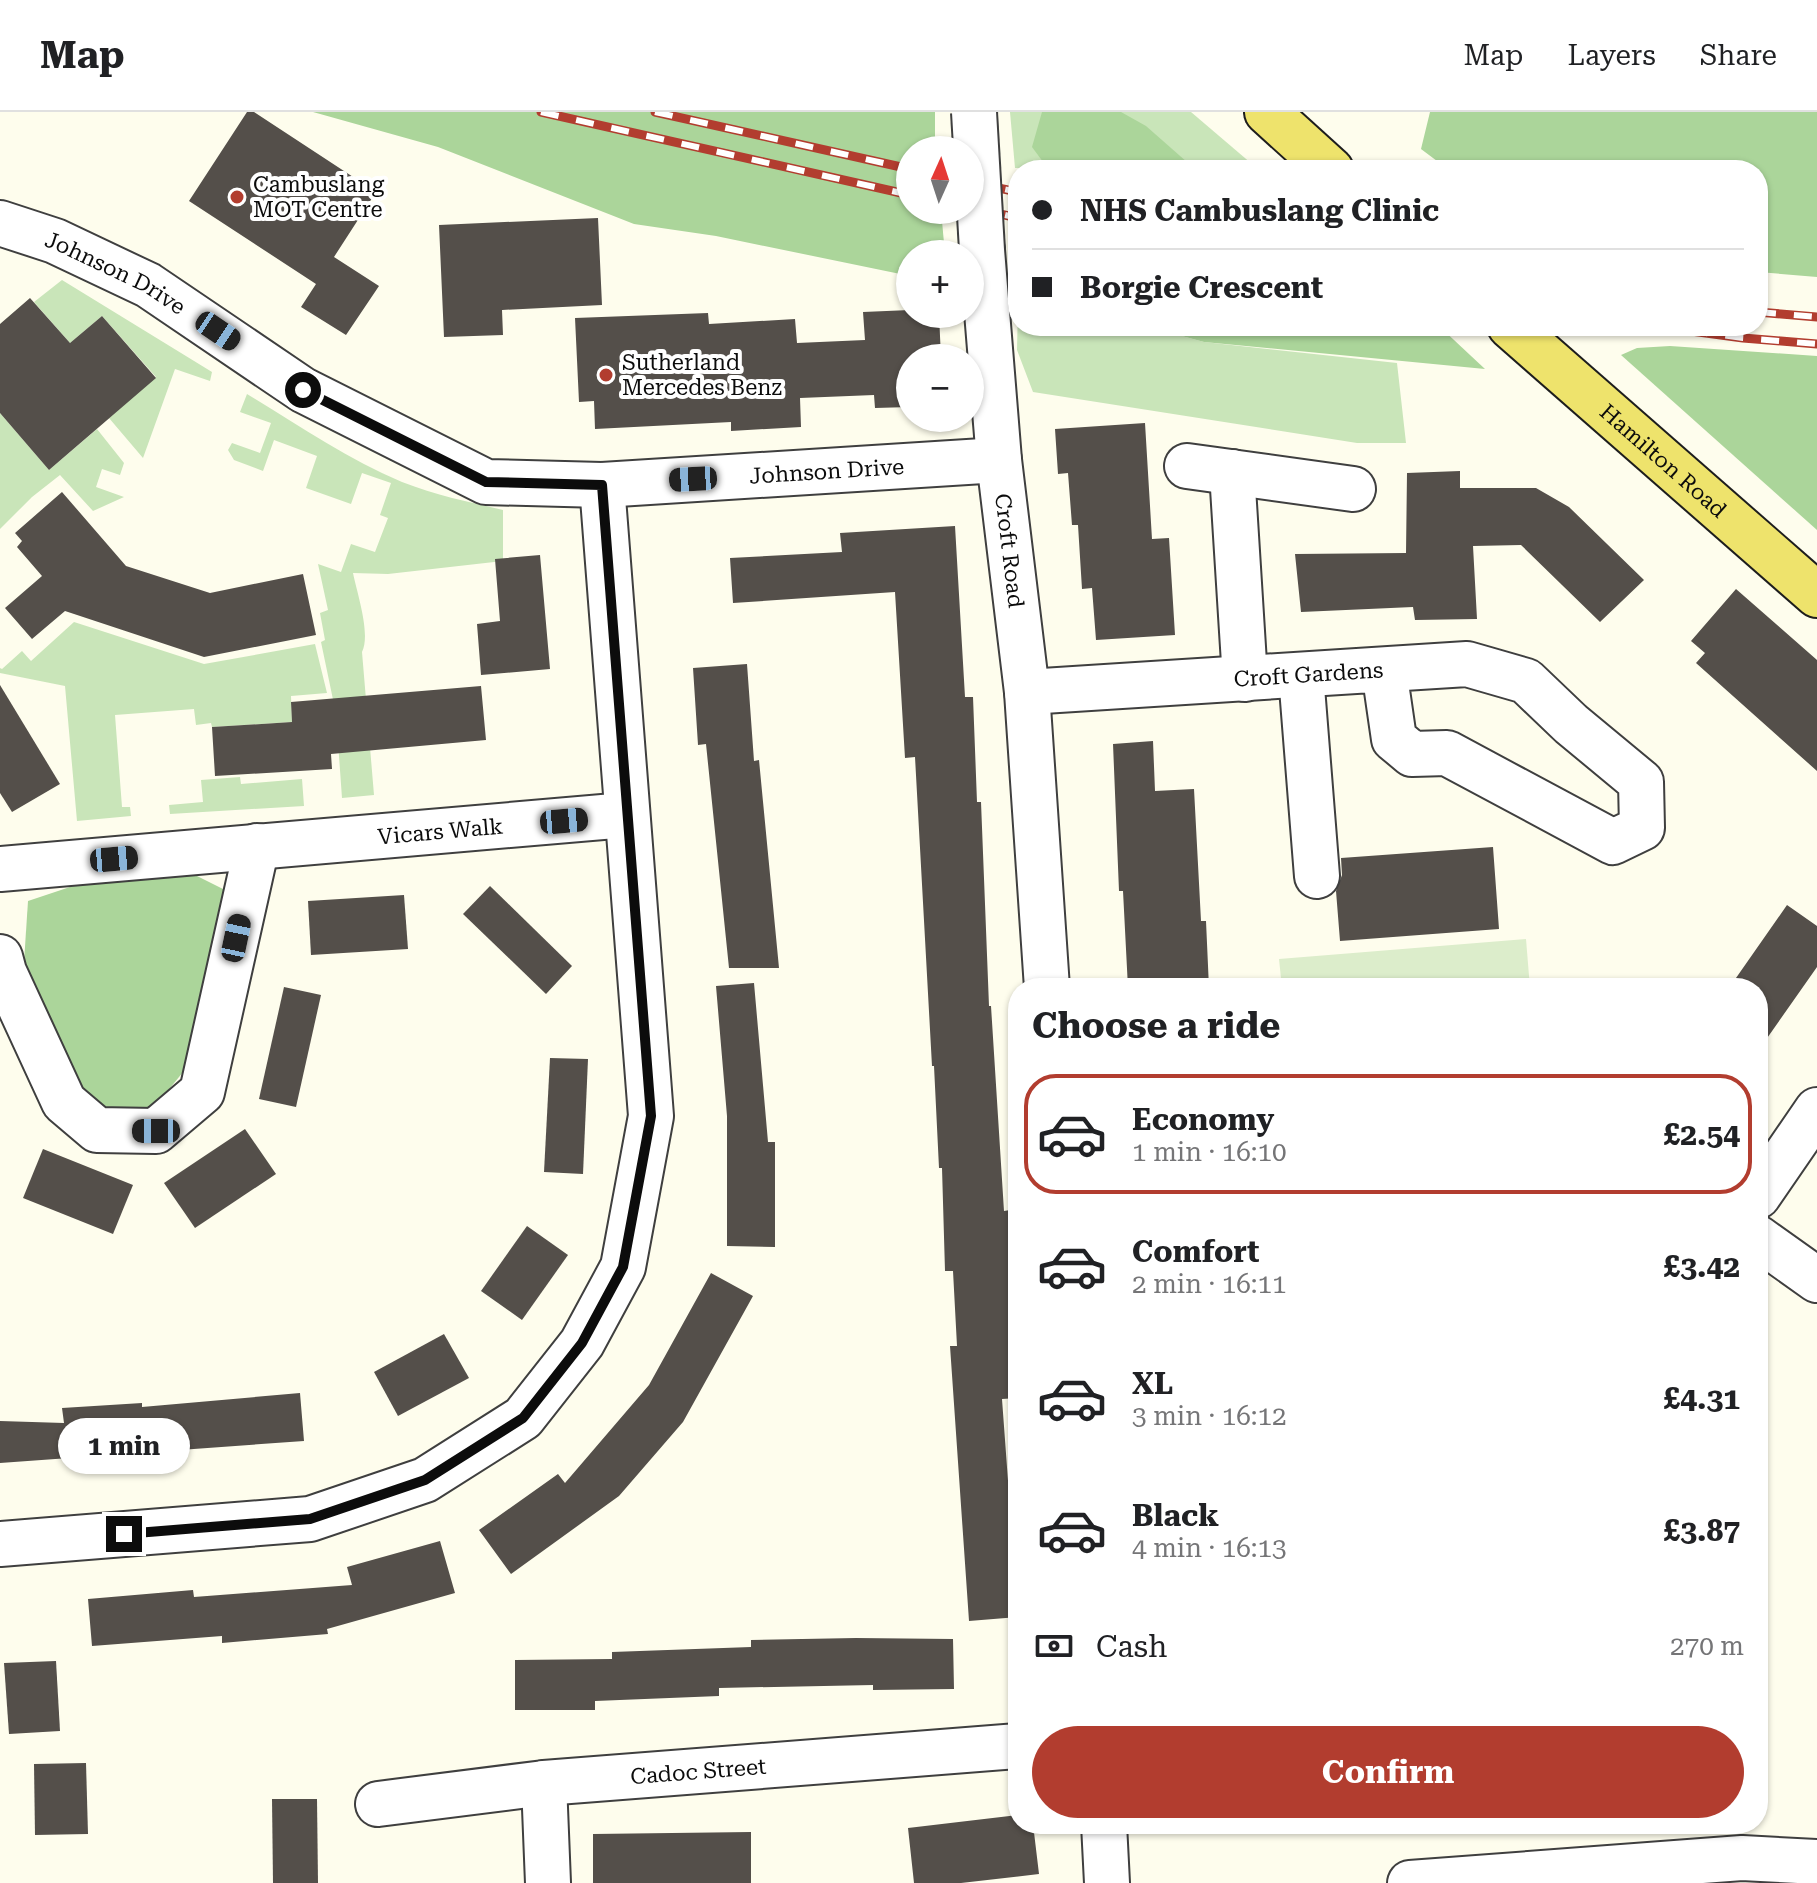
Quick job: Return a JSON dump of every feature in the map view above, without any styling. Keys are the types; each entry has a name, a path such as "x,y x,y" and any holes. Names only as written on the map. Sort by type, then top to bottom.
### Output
{"main road":[{"path":"1267,112 1320,160"},
{"name":"Hamilton Road","path":"1521,336 1817,595"}],"street":[{"name":"Croft Road","path":"974,112 999,460 1027,692 1046,978"},
{"name":"Johnson Drive","path":"0,223 55,241 148,285 303,390 486,482 602,485 999,460"},
{"path":"1187,466 1353,489"},
{"path":"1232,472 1245,679"},
{"path":"0,1544 310,1519 425,1480 523,1418 582,1343 623,1267 651,1116 602,485"},
{"name":"Croft Gardens","path":"1027,692 1467,664 1526,681 1571,724 1641,782 1642,828 1613,842 1447,753 1412,754 1394,739 1384,670"},
{"path":"1301,675 1317,876"},
{"name":"Vicars Walk","path":"0,869 626,815"},
{"path":"0,957 64,1102 97,1130 156,1131 202,1092 257,846"},
{"path":"1768,1181 1817,1110"},
{"path":"1768,1245 1817,1280"},
{"name":"Cadoc Street","path":"378,1804 544,1783 1008,1747"},
{"path":"544,1783 548,1883"},
{"path":"1105,1834 1107,1883"},
{"path":"1410,1883 1742,1858 1817,1862"}],"green space":[{"path":"313,112 935,112 935,136 896,136 896,224 942,224 944,240 896,240 896,273 716,236 634,224 438,147"},
{"path":"1010,112 1191,112 1247,160 1014,160"},
{"path":"1042,112 1121,112 1146,126 1185,160 1042,160 1032,147"},
{"path":"1430,112 1817,112 1817,277 1768,273 1768,160 1436,160 1421,149"},
{"path":"62,280 212,372 210,381 175,369 143,458 109,418 156,377 102,316 70,343 34,302"},
{"path":"1017,336 1182,336 1204,342 1397,363 1406,443 1357,443 1033,392 1017,350"},
{"path":"1182,336 1450,336 1485,369 1204,342"},
{"path":"1670,346 1817,356 1817,530 1621,355 1637,348"},
{"path":"247,394 382,473 427,491 503,510 503,561 388,574 353,573 364,624 362,652 374,795 342,798 336,714 321,642 325,640 320,613 328,610 318,564 341,572 351,544 375,552 388,518 380,515 391,483 362,473 351,504 306,488 317,456 274,440 263,471 234,460 228,450 232,443 260,453 271,423 240,412"},
{"path":"0,413 49,470 97,429 124,463 120,475 102,469 96,487 124,497 93,511 60,475 0,529"},
{"path":"74,622 204,664 315,644 327,693 291,696 292,722 212,727 211,723 196,725 194,709 115,715 122,807 130,807 131,816 77,821 65,686 0,673 0,668 22,651 31,661"},
{"path":"240,777 241,784 302,779 304,806 170,814 169,805 203,802 201,780"},
{"path":"195,875 227,891 188,1066 152,1110 96,1114 55,1039 24,962 28,901 76,885"},
{"path":"1526,939 1529,978 1281,978 1279,959"}],"building":[{"path":"247,112 254,112 376,192 334,257 379,286 346,335 301,307 316,284 189,201"},
{"path":"598,218 602,305 502,310 503,335 444,337 439,225"},
{"path":"30,298 70,343 102,316 156,378 49,470 0,413 0,324"},
{"path":"896,311 896,328 940,328 940,344 896,344 896,407 875,408 874,395 800,398 801,427 731,431 731,422 595,429 594,401 579,402 575,318 708,313 709,324 795,319 797,343 865,340 863,312"},
{"path":"1145,423 1152,539 1169,538 1175,635 1096,640 1092,588 1082,589 1078,525 1072,525 1068,473 1058,474 1055,429"},
{"path":"1460,471 1460,488 1536,488 1569,507 1644,580 1600,622 1521,545 1473,546 1477,619 1415,620 1413,607 1301,612 1295,554 1406,553 1407,473"},
{"path":"62,492 126,566 210,593 303,574 316,635 204,657 65,611 32,639 5,608 42,576 17,547 22,541 15,533"},
{"path":"955,526 965,697 973,697 977,802 981,802 989,1006 1004,1211 1008,1210 1008,1399 1002,1399 1008,1481 1008,1618 969,1621 950,1346 957,1346 953,1271 945,1271 942,1168 939,1168 932,1066 915,757 905,758 895,592 733,603 730,558 842,552 840,533"},
{"path":"540,555 550,669 481,675 477,624 500,621 495,559"},
{"path":"1736,589 1817,660 1817,771 1696,663 1705,653 1691,641"},
{"path":"747,664 754,761 759,760 779,968 729,968 706,744 698,745 693,668"},
{"path":"0,685 60,784 12,812 0,793"},
{"path":"481,686 486,740 331,754 332,769 215,776 212,727 292,722 291,702"},
{"path":"1153,741 1155,791 1194,789 1201,921 1206,921 1209,978 1127,978 1123,891 1119,891 1113,744"},
{"path":"1493,847 1499,929 1340,941 1336,891 1342,875 1341,858"},
{"path":"490,886 572,966 546,994 463,914"},
{"path":"404,895 408,949 311,955 308,901"},
{"path":"1787,905 1817,926 1817,967 1768,1037 1768,978 1736,978"},
{"path":"754,983 768,1142 775,1142 775,1247 727,1246 727,1116 716,986"},
{"path":"284,987 321,995 296,1107 259,1099"},
{"path":"550,1058 588,1059 583,1174 544,1172"},
{"path":"245,1129 276,1174 195,1228 164,1183"},
{"path":"43,1149 133,1185 113,1234 23,1198"},
{"path":"527,1226 568,1255 522,1320 481,1291"},
{"path":"711,1273 753,1296 683,1422 619,1496 511,1574 479,1530 558,1474 565,1483 649,1385"},
{"path":"444,1334 469,1378 398,1416 374,1372"},
{"path":"300,1393 304,1441 0,1463 0,1421 64,1423 62,1408 142,1403 142,1407"},
{"path":"440,1541 455,1593 327,1629 328,1634 222,1643 222,1636 92,1646 88,1599 193,1590 194,1597 352,1585 347,1567"},
{"path":"953,1639 954,1689 873,1690 873,1685 719,1688 719,1696 595,1701 595,1710 515,1710 515,1660 612,1659 612,1652 751,1647 751,1640"},
{"path":"56,1661 60,1731 9,1734 4,1663"},
{"path":"86,1763 88,1834 35,1835 34,1764"},
{"path":"272,1799 317,1799 318,1883 273,1883"},
{"path":"1008,1816 1008,1834 1034,1834 1039,1874 961,1883 914,1883 908,1828"},
{"path":"751,1832 751,1883 593,1883 593,1834"}],"railway":[{"path":"541,112 896,192"},
{"path":"655,112 896,166"},
{"path":"984,185 1008,190"},
{"path":"984,210 1008,216"},
{"path":"1768,313 1817,317"},
{"path":"1728,336 1817,344"}],"place":[{"name":"Cambuslang MOT Centre","path":"237,197"},
{"name":"Sutherland Mercedes Benz","path":"606,375"}],"route":[{"path":"124,1534 310,1519 425,1480 523,1418 582,1343 623,1267 651,1116 602,485 486,482 303,390"}]}
